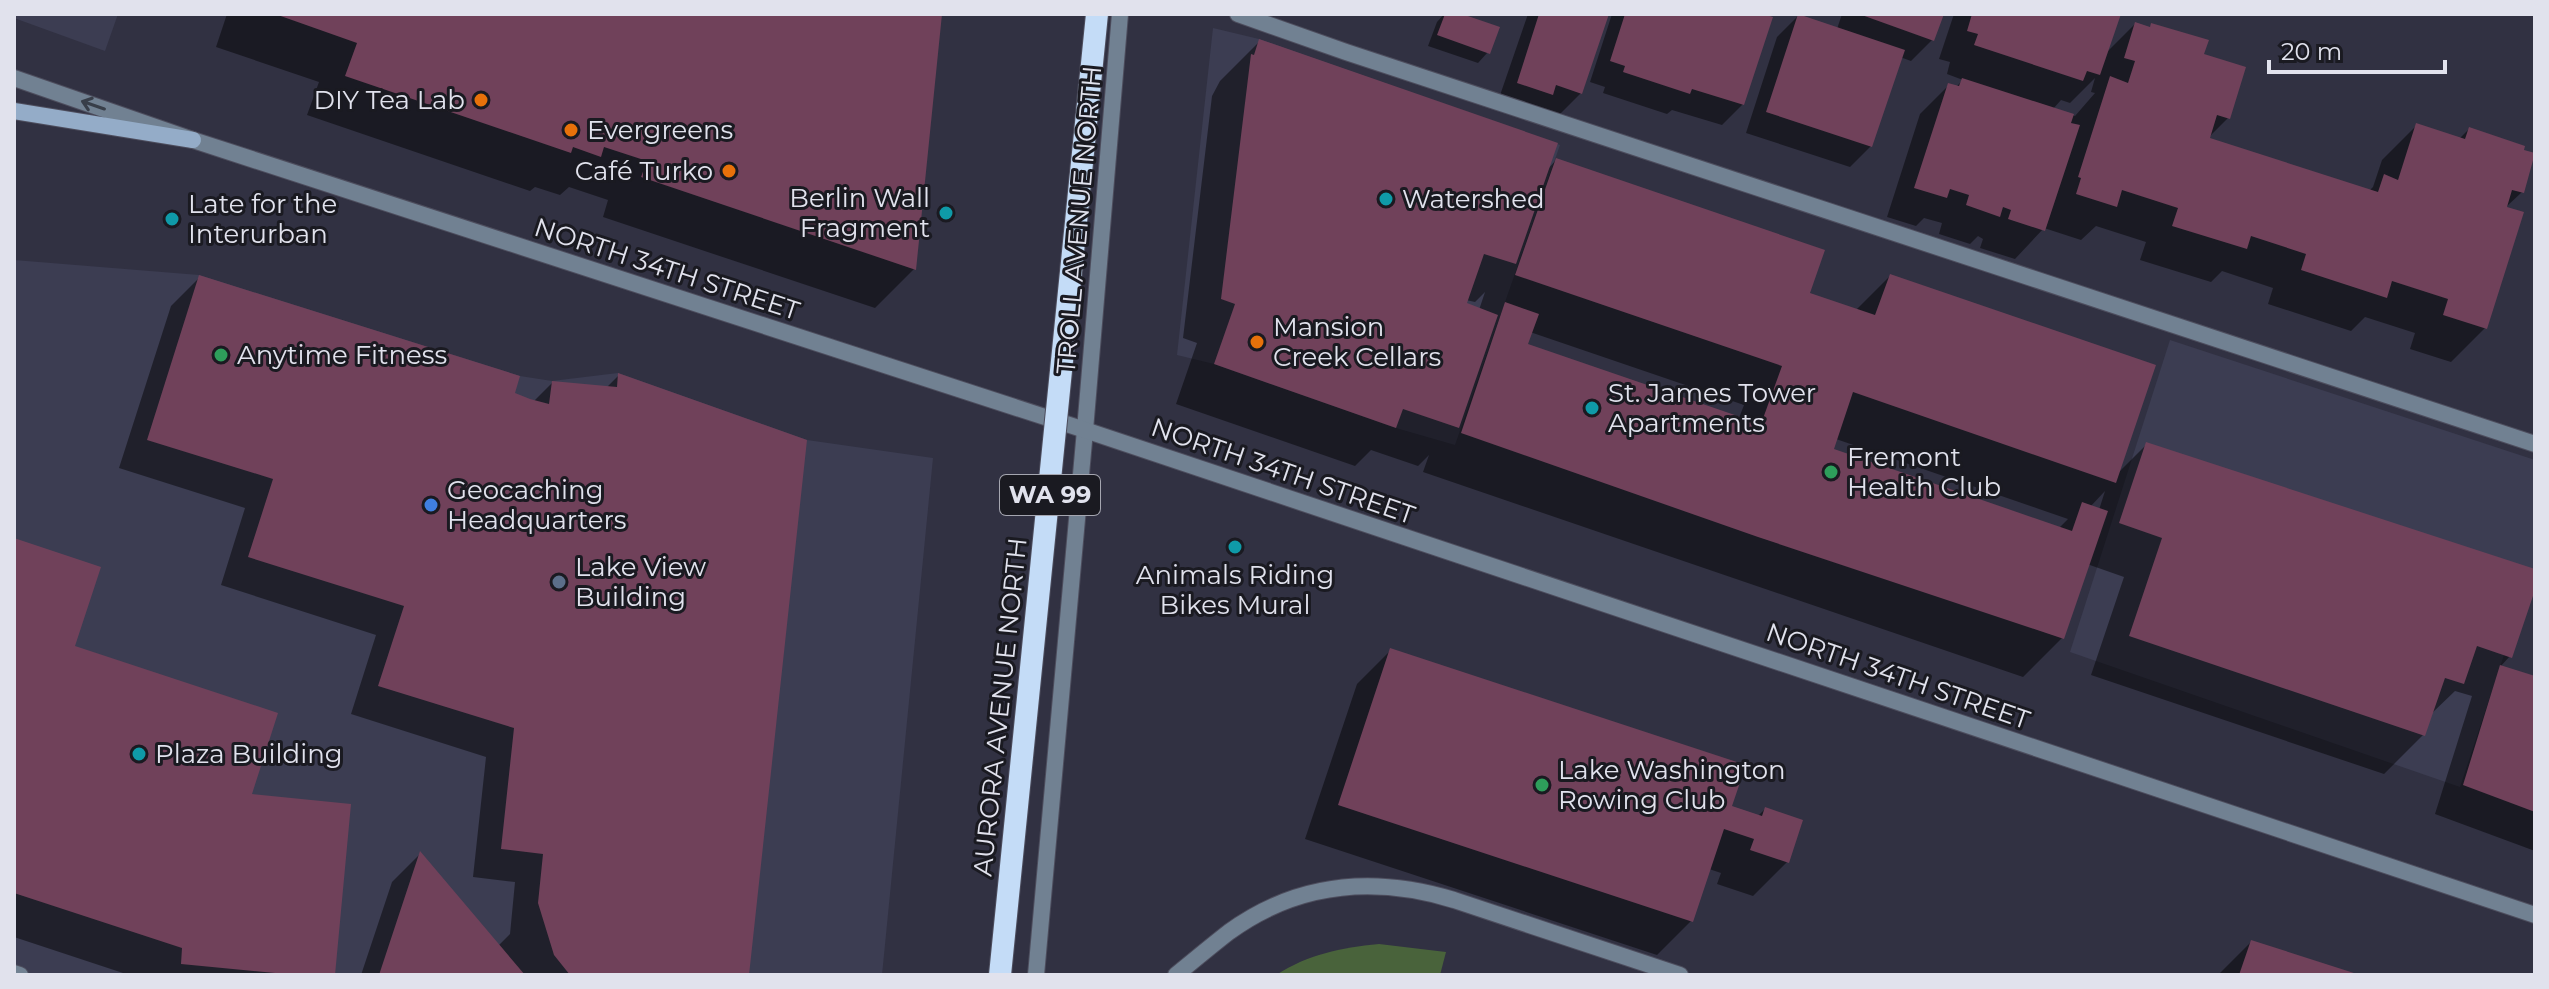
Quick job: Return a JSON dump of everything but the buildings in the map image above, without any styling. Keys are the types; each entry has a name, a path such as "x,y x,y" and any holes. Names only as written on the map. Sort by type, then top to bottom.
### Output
{"highway":[{"name":"AURORA AVENUE NORTH","path":"1000,975 1097,14"}],"main road":[{"path":"14,111 193,140"}],"street":[{"name":"TROLL AVENUE NORTH","path":"1036,975 1120,14"},
{"path":"1238,14 2535,444"},
{"name":"NORTH 34TH STREET","path":"14,78 193,140 1085,430 2535,915"},
{"path":"1176,975 1231,931 1288,900 1319,891 1389,885 1454,900 1680,975"},
{"path":"14,973 20,975"}],"shaded area":[{"path":"14,14 118,14 105,51 14,18"},
{"name":"Watershed","path":"1213,28 1259,39 1560,145 1455,445 1396,428 1214,364 1177,355"},
{"path":"14,260 199,275 520,376 552,381 618,373 807,440 933,458 882,975 14,975"},
{"path":"2170,340 2535,460 2535,562 2460,787 2070,652"}],"green space":[{"path":"1379,944 1446,952 1440,975 1276,975 1325,953"}],"place":[{"name":"DIY Tea Lab","path":"481,100"},
{"name":"Evergreens","path":"571,130"},
{"name":"Café Turko","path":"729,171"},
{"name":"Watershed","path":"1386,199"},
{"name":"Berlin Wall Fragment","path":"946,213"},
{"name":"Late for the Interurban","path":"172,219"},
{"name":"Mansion Creek Cellars","path":"1257,342"},
{"name":"Anytime Fitness","path":"221,355"},
{"name":"St. James Tower Apartments","path":"1592,408"},
{"name":"Fremont Health Club","path":"1831,472"},
{"name":"Geocaching Headquarters","path":"431,505"},
{"name":"Animals Riding Bikes Mural","path":"1235,547"},
{"name":"Lake View Building","path":"559,582"},
{"name":"Plaza Building","path":"139,754"},
{"name":"Lake Washington Rowing Club","path":"1542,785"}]}
